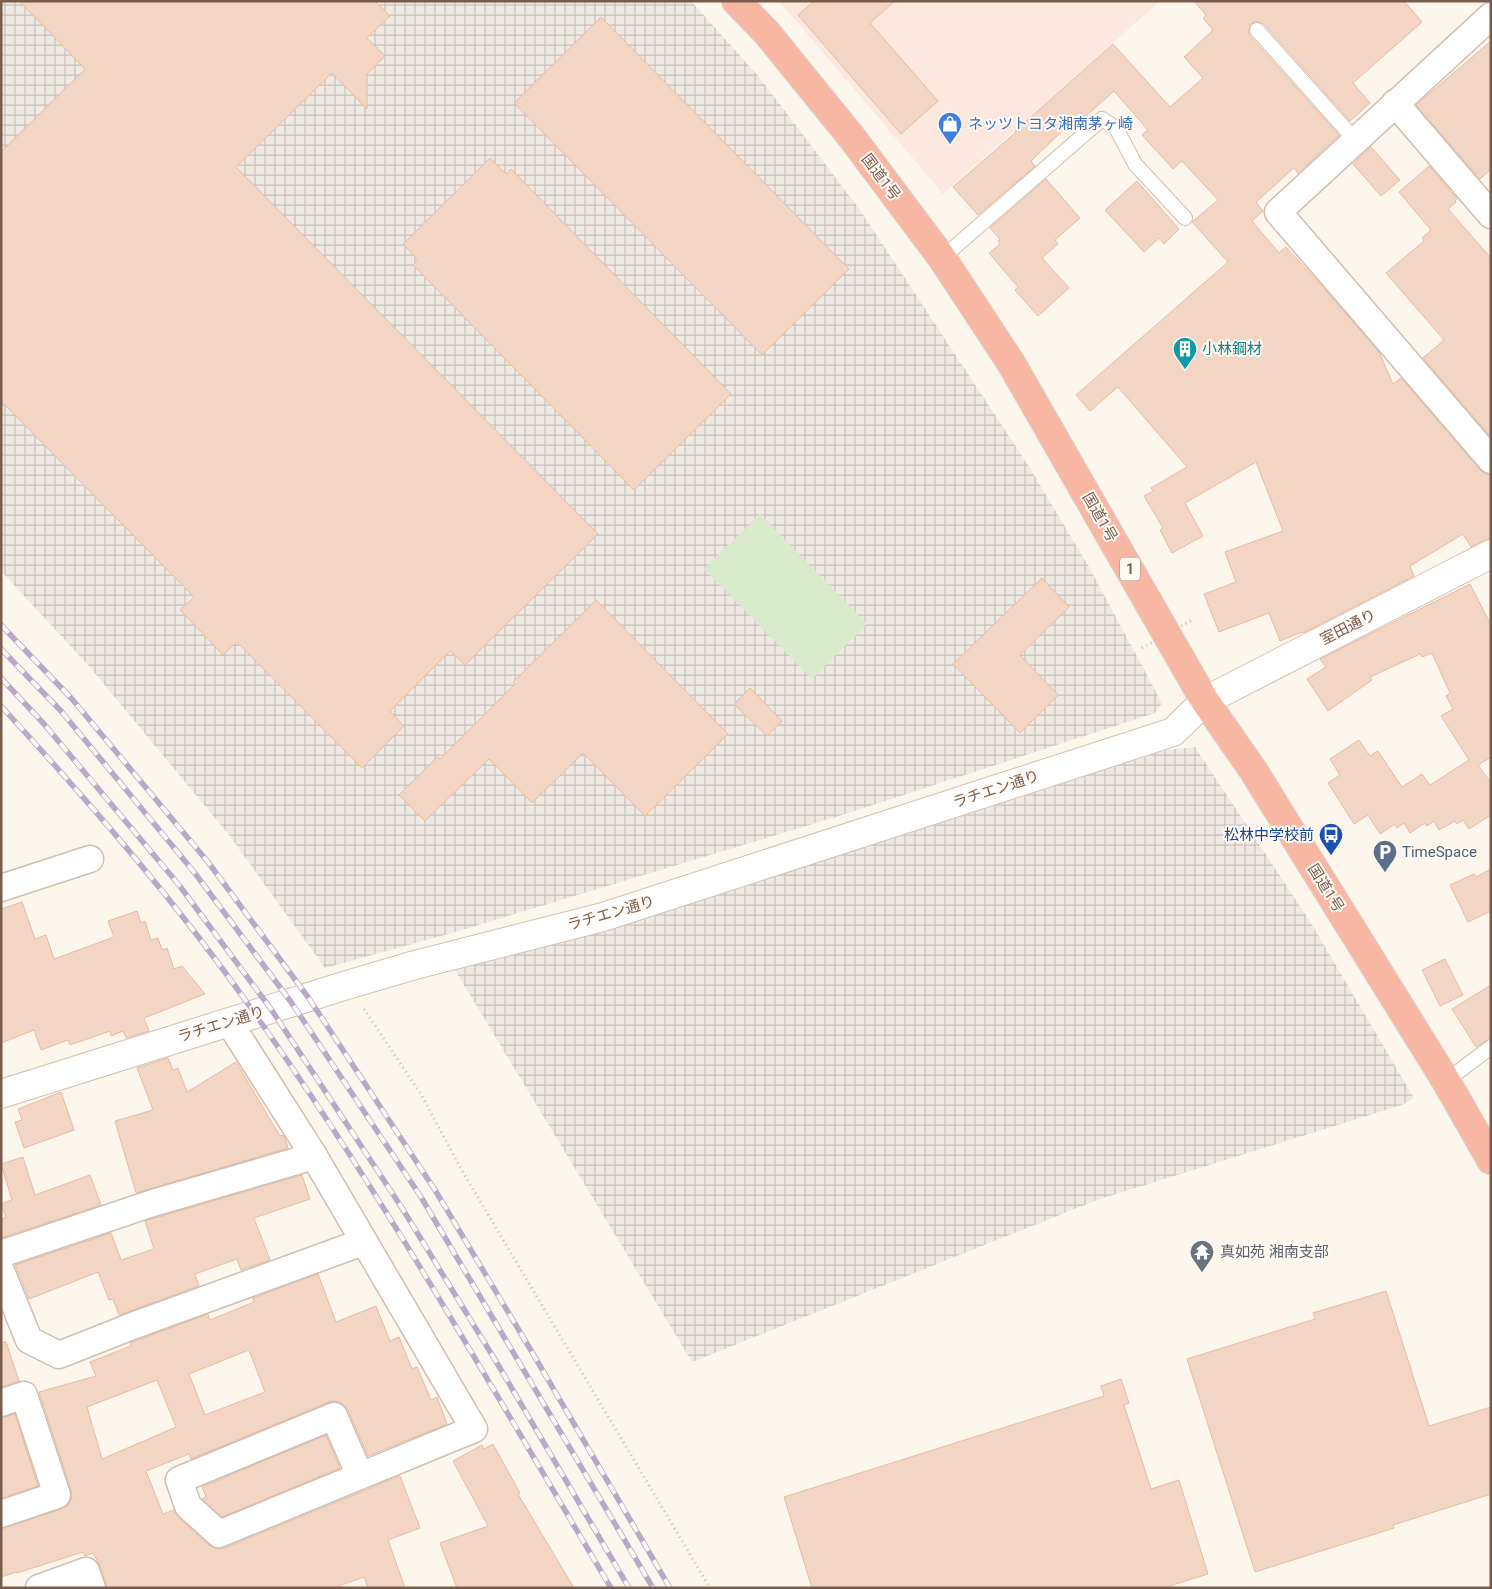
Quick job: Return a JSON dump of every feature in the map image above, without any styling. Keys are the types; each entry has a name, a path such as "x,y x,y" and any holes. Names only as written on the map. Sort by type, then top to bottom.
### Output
{"highway":[{"name":"国道1号","path":"736,1 767,33 853,139 942,258 1011,363 1205,700 1253,770 1446,1081 1491,1160"}],"street":[{"path":"1490,16 1278,212 1491,460"},
{"path":"1395,103 1491,215"},
{"name":"室田通り","path":"1205,700 1491,554"},
{"name":"ラチエン通り","path":"1,1094 347,984 603,917 1173,732 1205,700"},
{"path":"1,888 90,860"},
{"path":"230,1022 314,1156 474,1430 219,1534 188,1506 179,1480 334,1416 360,1476"},
{"path":"1,1254 154,1203 314,1156"},
{"path":"1,1271 29,1340 60,1356 135,1325 363,1242"},
{"path":"1,1403 24,1395 57,1495 1,1514"},
{"path":"38,1588 86,1571 92,1588"}],"lane":[{"path":"1257,30 1355,140"},
{"path":"942,258 1102,119 1116,128 1135,164 1185,218"},
{"path":"1446,1081 1491,1047"}],"path":[{"path":"1142,648 1192,620"},
{"path":"347,984 422,1096 461,1169 710,1588"}],"shaded area":[{"path":"1,1 691,1 760,78 860,210 1028,465 1089,567 1162,703 1155,713 836,817 452,933 325,968 229,835 88,665 1,571"},
{"name":"ネッツトヨタ湘南茅ヶ崎","path":"778,1 1160,1 943,194"},
{"path":"1195,747 1311,923 1414,1098 1402,1105 1097,1200 692,1362 455,970 1167,750"}],"green space":[{"path":"760,514 867,624 812,679 704,569"}],"building":[{"path":"19,1 375,1 390,16 367,38 385,56 367,74 367,109 332,73 236,167 598,534 465,665 450,651 390,711 404,726 362,768 237,642 223,655 180,610 194,597 1,401 1,152 85,69"},
{"path":"814,1 895,1 870,23 938,101 901,134 798,15"},
{"path":"1194,1 1404,1 1422,22 1353,83 1370,103 1350,121 1264,24 1256,21 1251,24 1248,31 1250,36 1339,135 1298,173 1294,168 1256,202 1263,211 1252,221 1279,253 1286,247 1379,352 1393,384 1401,378 1480,470 1491,475 1491,537 1471,547 1463,534 1410,566 1414,576 1303,633 1280,641 1269,613 1219,632 1204,594 1236,582 1225,552 1283,531 1256,462 1185,503 1203,536 1172,553 1160,530 1163,528 1144,496 1153,491 1151,488 1187,467 1118,387 1090,411 1076,395 1228,262 1192,222 1218,200 1182,161 1173,169 1142,135 1148,130 1114,91 1085,117 1081,113 1031,161 1035,166 978,215 953,187 1113,44 1170,107 1203,78 1184,57 1213,30 1203,18 1206,15"},
{"path":"601,17 849,269 762,355 514,103"},
{"path":"1491,41 1491,169 1480,179 1416,105"},
{"path":"1371,147 1400,180 1381,196 1353,164"},
{"path":"490,158 506,174 511,169 731,394 634,490 413,265 418,260 403,244"},
{"path":"1429,166 1457,199 1448,209 1491,258 1491,437 1423,358 1444,340 1386,273 1424,241 1422,238 1431,230 1399,192"},
{"path":"1046,179 1080,218 1055,240 1058,244 1042,258 1069,288 1038,316 1015,290 1018,287 989,253 1000,244 998,241 1000,239 990,228"},
{"path":"1137,181 1179,229 1164,244 1159,238 1144,252 1105,210"},
{"path":"1042,578 1069,607 1020,655 1058,695 1020,733 953,664"},
{"path":"1470,584 1491,625 1491,757 1478,765 1491,783 1491,815 1469,829 1463,820 1457,824 1455,821 1439,830 1434,821 1427,826 1425,823 1410,833 1404,823 1397,828 1395,824 1380,834 1368,815 1354,824 1328,783 1340,775 1330,759 1359,740 1370,756 1378,751 1402,787 1422,774 1430,785 1469,760 1441,716 1453,709 1446,696 1450,693 1432,653 1422,657 1420,654 1370,677 1372,680 1328,711 1307,679 1326,667 1320,659"},
{"path":"596,600 728,734 645,816 583,753 532,803 489,759 425,821 399,795 437,757 440,759 515,684 513,682"},
{"path":"750,688 782,721 767,736 734,704"},
{"path":"1491,869 1491,911 1468,922 1450,885 1474,874 1476,877"},
{"path":"22,902 35,939 46,935 54,959 114,937 108,921 137,911 141,923 145,921 151,940 158,938 162,950 167,948 174,969 182,966 205,994 144,1018 149,1031 126,1038 123,1031 111,1036 110,1031 70,1045 68,1040 41,1050 34,1030 1,1043 1,909"},
{"path":"1445,959 1463,995 1440,1006 1422,970"},
{"path":"1491,985 1491,1038 1476,1047 1452,1009"},
{"path":"168,1058 173,1070 178,1068 187,1092 236,1062 280,1136 283,1135 285,1138 288,1148 136,1193 115,1121 153,1110 137,1068"},
{"path":"61,1092 74,1130 24,1148 15,1122 22,1120 18,1109"},
{"path":"23,1157 35,1195 90,1175 101,1205 1,1238 1,1219 6,1217 1,1204 12,1200 1,1164"},
{"path":"302,1175 310,1199 254,1218 270,1260 241,1270 237,1259 195,1274 199,1286 119,1315 113,1299 109,1300 98,1272 29,1299 15,1265 111,1233 121,1260 154,1249 145,1221"},
{"path":"318,1274 336,1322 376,1306 390,1341 399,1337 412,1369 417,1367 431,1400 437,1397 447,1424 368,1456 348,1410 343,1404 336,1401 329,1402 191,1459 189,1454 146,1471 163,1514 173,1510 178,1517 209,1545 217,1549 225,1548 400,1476 420,1528 388,1540 405,1588 368,1588 364,1577 333,1588 107,1588 100,1566 93,1553 85,1556 83,1552 1,1577 1,1529 62,1509 68,1505 72,1498 39,1392 96,1376 90,1362 131,1346 130,1343 208,1314 210,1320 254,1302 253,1298","holes":["249,1350 265,1392 205,1415 189,1374","157,1380 176,1427 102,1459 87,1407"]},
{"path":"1386,1291 1429,1426 1491,1407 1491,1494 1393,1525 1394,1528 1255,1572 1187,1359 1315,1319 1313,1313"},
{"path":"1,1342 6,1342 19,1381 1,1387"},
{"path":"1121,1379 1129,1403 1124,1405 1151,1489 1179,1480 1208,1574 1163,1588 812,1588 784,1497 1104,1396 1101,1386"},
{"path":"15,1414 38,1486 1,1498 1,1418"},
{"path":"326,1435 340,1468 222,1517 202,1499 206,1497 202,1487"},
{"path":"493,1444 520,1493 518,1494 574,1588 457,1588 440,1543 488,1526 453,1461 482,1445 484,1449"}],"railway":[{"path":"1,625 72,699 208,862 308,997 435,1190 670,1588"},
{"path":"1,649 61,711 194,872 291,1002 421,1197 653,1588"},
{"path":"1,678 44,724 179,885 271,1009 402,1208 497,1363 629,1588"},
{"path":"1,706 68,780 165,894 255,1014 349,1154 439,1298 611,1588"}],"place":[{"name":"ネッツトヨタ湘南茅ヶ崎","path":"950,145"},
{"name":"小林鋼材","path":"1185,370"},
{"name":"松林中学校前","path":"1331,856"},
{"name":"TimeSpace","path":"1385,873"},
{"name":"真如苑 湘南支部","path":"1202,1273"}]}
